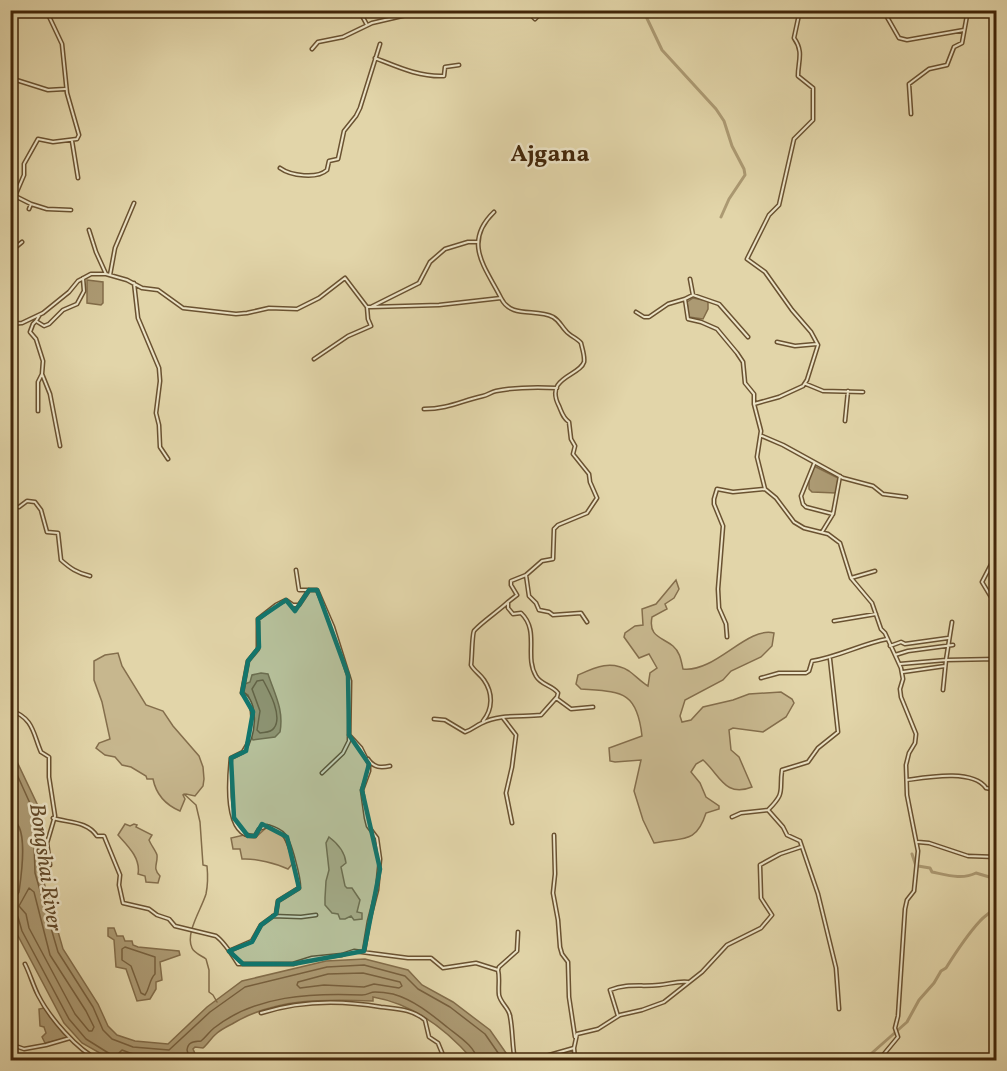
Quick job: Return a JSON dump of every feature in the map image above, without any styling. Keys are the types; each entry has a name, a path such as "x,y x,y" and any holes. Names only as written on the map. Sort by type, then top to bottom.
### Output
{"street":[{"path":"10,199 15,196 24,175 23,165 38,139 48,142 72,141 78,137 66,88 62,44 46,10"},
{"path":"359,10 367,25"},
{"path":"312,49 318,42 343,37 367,25 428,10"},
{"path":"468,10 491,10"},
{"path":"526,10 535,20 544,10"},
{"path":"754,404 794,391 806,384 818,350 817,344 765,272 748,261 748,252 769,214 781,198 794,140 813,120 813,88 798,76 801,64 800,50 794,39 800,10"},
{"path":"883,10 899,38 907,40 964,30"},
{"path":"911,114 909,84 929,69 947,65 954,47 962,43 968,10"},
{"path":"10,43 10,64"},
{"path":"280,168 286,173 321,174 327,170 329,161 338,159 344,131 360,108 380,44"},
{"path":"375,58 407,71 428,76 444,76 445,67 459,65"},
{"path":"10,78 48,90 66,88"},
{"path":"72,141 78,178"},
{"path":"15,196 31,204 71,210"},
{"path":"108,275 115,248 134,203"},
{"path":"29,209 31,204"},
{"path":"434,719 445,720 465,732 482,723 488,715 491,699 488,688 471,665 474,631 518,595 511,581 526,575 542,561 553,559 553,532 556,527 587,513 597,498 589,474 573,454 575,446 571,439 569,422 564,418 556,402 557,388 562,379 584,362 581,343 551,316 512,309 504,304 480,259 478,242 486,221 494,212"},
{"path":"89,230 96,252 108,275"},
{"path":"10,252 22,242"},
{"path":"369,307 419,283 430,262 445,249 468,242 478,242"},
{"path":"10,324 22,323 39,315 83,278 92,274 108,275 134,283 142,288 158,290 183,308 236,314 269,308 297,309 319,298 345,278 369,307 368,319 371,326 348,336 314,359"},
{"path":"36,321 44,326 49,324 63,310 77,304 85,288 83,278"},
{"path":"690,279 693,295"},
{"path":"134,283 138,318 159,368 160,381 156,413 160,447 168,459"},
{"path":"636,312 649,317 668,304 693,295 719,304 748,337"},
{"path":"369,307 439,305 501,298"},
{"path":"685,299 688,319 717,329 740,356 744,365 746,383 754,394 761,436 757,457 765,489 776,498 794,522 804,528 833,536 840,543 851,578 870,600 900,664 901,697 916,734 915,743 906,762 908,798 918,842 914,891 907,900 905,909 898,1016 895,1029 898,1036 879,1060"},
{"path":"38,411 38,382 42,374 43,361 39,346 30,332 39,315"},
{"path":"777,342 795,346 817,344"},
{"path":"42,374 50,394 60,446"},
{"path":"806,384 823,391 863,392"},
{"path":"424,409 451,407 517,387 557,388"},
{"path":"845,421 848,391"},
{"path":"761,436 783,445 840,476 869,484 883,494 906,497"},
{"path":"814,463 801,496 803,504 806,507 834,514"},
{"path":"822,532 834,514 840,476"},
{"path":"727,638 726,624 719,608 718,590 723,526 714,499 717,489 733,492 765,489"},
{"path":"10,507 19,507 27,501 35,502 41,510 47,532 58,533 61,560 80,574 90,576"},
{"path":"996,555 982,582 991,597 996,599"},
{"path":"296,570 299,590 317,590 333,627 350,681 349,741 343,753 322,773"},
{"path":"851,578 875,571"},
{"path":"526,575 529,596 539,610 553,615 581,613 588,622"},
{"path":"229,951 252,941 261,925 278,909 278,901 299,888 296,866 287,839 279,831 267,826 259,830 255,836 251,836 238,827 230,804 231,758 243,752 250,736 253,712 248,697 242,693 247,663 258,649 258,619 286,600 293,605 299,605 309,590"},
{"path":"482,723 503,718 541,715 558,694 555,689 540,681 534,674 531,651 532,633 521,613 513,614 510,611 508,602"},
{"path":"834,621 876,614"},
{"path":"943,690 945,660 952,622"},
{"path":"890,646 901,642 905,644 950,638"},
{"path":"762,678 779,673 806,673 812,661 830,658 870,642 887,639"},
{"path":"895,654 953,645"},
{"path":"10,658 15,671 10,675"},
{"path":"732,818 741,813 768,810 781,795 782,770 808,762 818,748 838,732 830,658"},
{"path":"900,664 996,659 996,666"},
{"path":"902,672 945,666"},
{"path":"556,698 571,710 593,706"},
{"path":"10,710 19,713 27,721 35,733 40,752 50,757 50,778 56,816 53,818 52,833 47,843 50,865"},
{"path":"503,718 516,735 506,793 512,823"},
{"path":"349,735 374,766 380,768 390,766"},
{"path":"364,951 380,872 376,838 368,825 362,790 369,771 367,757"},
{"path":"907,780 932,776 971,777 982,782 986,788 996,790"},
{"path":"768,810 783,827 786,835 799,839 802,847 818,894 836,968 839,1009"},
{"path":"53,818 85,825 92,828 97,836 104,836 120,875 119,885 123,903 149,909 169,919 175,926 216,936 237,963 293,963 364,951 408,958 430,958 443,968 476,963 498,970"},
{"path":"554,835 553,893 560,947 568,962 569,997 575,1037 574,1060"},
{"path":"918,842 929,843 968,856 996,857"},
{"path":"575,1037 577,1034 598,1029 618,1016 658,1005 702,972 727,945 761,928 772,915 761,898 760,865 780,854 802,847"},
{"path":"273,916 316,915"},
{"path":"515,1060 508,1009 504,1006 499,993 498,970 517,951 518,932"},
{"path":"25,964 38,994 70,1038 88,1055 99,1060"},
{"path":"618,1016 610,990 623,985 688,982"},
{"path":"261,1013 290,1005 340,1001 403,1009 425,1020 429,1037 438,1043 445,1060"},
{"path":"10,1044 24,1049 70,1038"},
{"path":"536,1060 574,1048"}],"highlighted area":[{"path":"309,590 317,590 348,675 349,735 369,764 362,790 380,869 364,951 293,964 243,964 229,951 252,942 261,925 276,914 278,901 299,888 287,837 262,824 255,836 248,836 234,818 231,758 246,751 253,712 242,693 248,661 259,647 258,619 286,600 295,611"}],"shaded area":[{"path":"676,580 679,589 674,598 665,604 667,609 652,617 651,624 654,633 677,651 683,669 707,664 753,636 774,633 772,646 761,657 731,671 723,680 685,700 680,716 682,722 691,720 703,707 749,694 781,692 794,703 786,717 763,732 733,728 729,730 731,750 739,757 752,787 735,790 724,783 703,760 696,764 691,772 700,783 706,797 719,806 719,809 706,813 693,835 654,843 643,820 634,791 641,760 610,761 609,748 642,736 636,710 625,696 607,691 581,689 576,684 578,675 597,667 610,665 629,671 648,686 650,673 657,668 649,654 639,658 624,637 625,633 635,626 643,625 642,609 656,604"},
{"path":"118,653 122,666 146,705 163,711 199,756 203,767 203,786 195,796 183,795 185,799 180,811 170,806 162,798 153,779 147,779 131,767 122,765 115,757 105,755 96,748 99,743 110,739 102,702 94,680 94,661 105,655"},
{"path":"125,824 137,825 136,827 152,835 149,840 157,855 156,868 160,876 158,883 146,882 145,876 138,874 135,857 118,835"},
{"path":"267,827 279,833 286,840 293,863 288,869 254,859 242,859 240,849 233,849 231,838 244,835 256,837"},
{"path":"329,837 344,855 346,863 341,867 345,886 352,888 360,900 357,912 362,913 362,919 354,920 351,916 340,919 338,914 332,913 325,905 329,870 326,843"}],"water":[{"path":"87,280 103,282 103,303 101,305 87,303"},
{"path":"693,298 708,301 708,309 703,319 689,317 687,302"},
{"path":"814,466 838,478 836,493 812,492 809,489 809,478"},
{"path":"268,674 280,710 281,724 280,732 275,737 253,740 250,736 254,711 248,695 243,692 245,684 250,682 252,675"},
{"path":"10,747 39,808 41,872 63,949 98,1004 108,1026 117,1035 135,1041 168,1044 207,1007 242,981 326,961 365,959 408,970 422,985 453,1002 490,1030 511,1060 473,1060 452,1038 429,1020 388,1000 373,997 373,1001 300,1002 248,1015 221,1030 203,1048 195,1047 193,1049 197,1058 195,1060 112,1060 82,1043 64,1023 16,932 12,910 17,847 11,809"},
{"path":"108,928 114,928 117,936 123,936 125,941 132,941 133,945 138,947 179,951 180,955 160,962 162,980 156,982 156,989 150,999 137,1001 126,969 116,967 114,940 108,936"},
{"path":"44,1008 68,1038 45,1043 42,1037 46,1033 44,1027 40,1026 39,1009"}],"waterway":[{"path":"643,10 662,50 716,109 724,121 732,146 744,169 745,175 729,199 721,217"},
{"path":"184,794 196,805 200,822 203,865 207,866 208,873 206,894 192,929 190,942 194,951 206,959 209,970 209,992 217,1002"},
{"path":"912,854 916,866"},
{"path":"918,866 930,868 932,872 960,877 976,873 996,879"},
{"path":"864,1060 907,1022 919,1000 941,971 946,968 966,938 996,905"}],"district":[{"name":"Ajgana","path":"550,153"}],"water label":[{"name":"Bongshai River","path":"47,867"}]}
